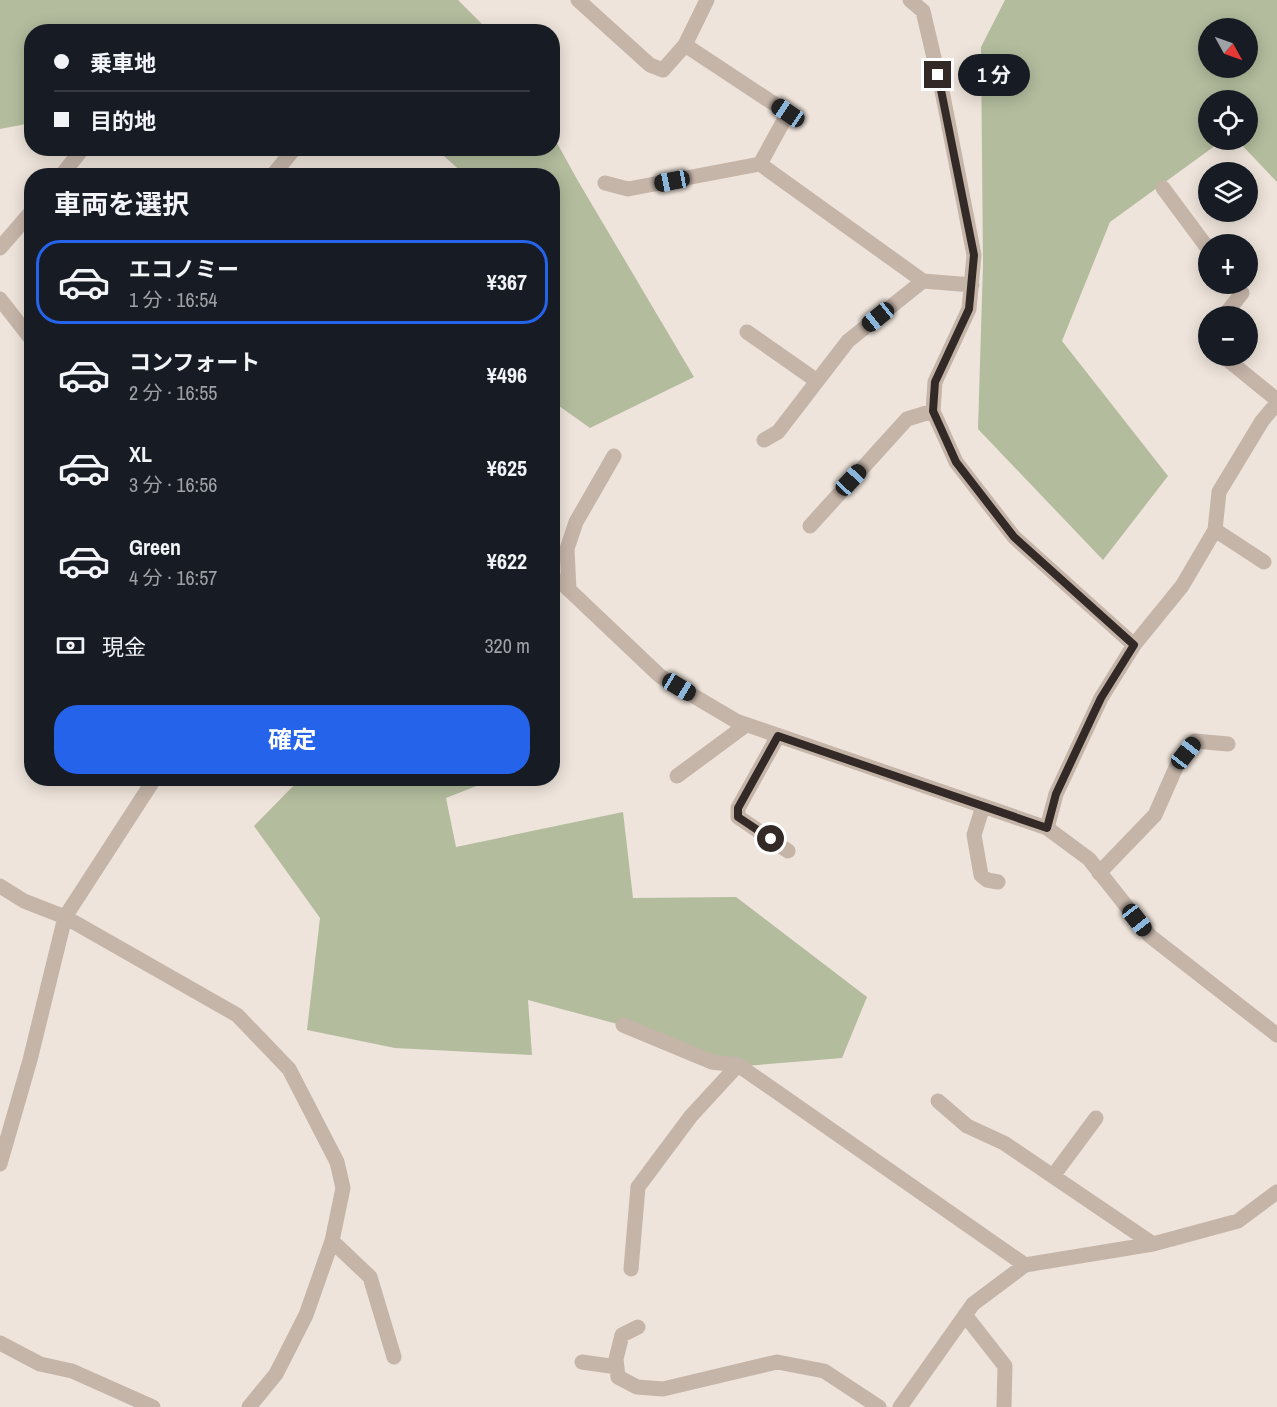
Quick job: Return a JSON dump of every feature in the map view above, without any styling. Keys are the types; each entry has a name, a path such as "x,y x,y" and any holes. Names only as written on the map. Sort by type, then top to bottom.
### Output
{"street":[{"path":"578,0 650,65 663,70 685,45 707,0"},
{"path":"910,0 923,11 943,96 974,255 969,309 935,382 933,411 956,462 1014,537 1134,645"},
{"path":"685,45 788,113 760,164"},
{"path":"67,168 77,156"},
{"path":"279,168 288,156"},
{"path":"605,183 628,189 760,164 924,281 972,285"},
{"path":"1163,188 1198,235"},
{"path":"0,248 24,220"},
{"path":"764,440 778,432 848,341 924,281"},
{"path":"1232,306 1241,294"},
{"path":"0,299 24,330"},
{"path":"747,332 817,381"},
{"path":"1047,828 1056,794 1101,698 1134,645 1182,586 1215,530 1220,492 1262,421 1277,401 1235,366"},
{"path":"810,526 907,419 933,411"},
{"path":"569,590 567,549 576,522 614,456"},
{"path":"1215,530 1264,562"},
{"path":"560,583 660,676 736,721 1047,828 1089,860 1149,936 1277,1035"},
{"path":"677,776 746,725"},
{"path":"778,736 738,808 738,817 788,851"},
{"path":"1099,873 1155,815 1177,765 1195,741 1228,744"},
{"path":"0,1164 30,1060 65,917 150,786"},
{"path":"983,806 974,835 981,875 987,880 998,882"},
{"path":"0,886 24,901 65,917 237,1016 290,1069 337,1162 343,1188 332,1241 306,1315 276,1374 249,1407"},
{"path":"623,1025 712,1062 738,1065 1025,1266"},
{"path":"631,1269 638,1187 691,1116 738,1065"},
{"path":"938,1101 967,1126 1004,1143 1153,1244"},
{"path":"1053,1176 1096,1118"},
{"path":"900,1407 973,1304 1025,1266 1153,1244 1238,1221 1277,1192"},
{"path":"332,1241 370,1277 394,1357"},
{"path":"965,1315 1005,1366 1004,1407"},
{"path":"638,1327 622,1335 616,1359 618,1377 637,1387 663,1389 777,1362 824,1371 879,1407"},
{"path":"0,1343 40,1364 72,1371 153,1407"},
{"path":"582,1362 617,1367"}],"green space":[{"path":"0,0 458,0 482,24 24,24 24,124 0,129"},
{"path":"1005,0 1277,0 1277,182 1247,150 1258,150 1258,90 1198,90 1198,150 1209,150 1110,222 1062,341 1168,476 1103,560 978,429 983,264 981,47"},
{"path":"560,148 694,377 590,428 560,407 560,168 457,168 444,156 560,156"},
{"path":"293,786 476,786 446,798 456,847 623,812 633,898 736,897 867,997 842,1058 720,1068 636,1029 528,1000 532,1055 395,1048 307,1030 320,918 254,826"}],"route":[{"path":"771,839 738,817 738,808 778,736 1047,828 1056,794 1101,698 1134,645 1014,537 956,462 933,411 935,382 969,309 974,255 938,75"}]}
